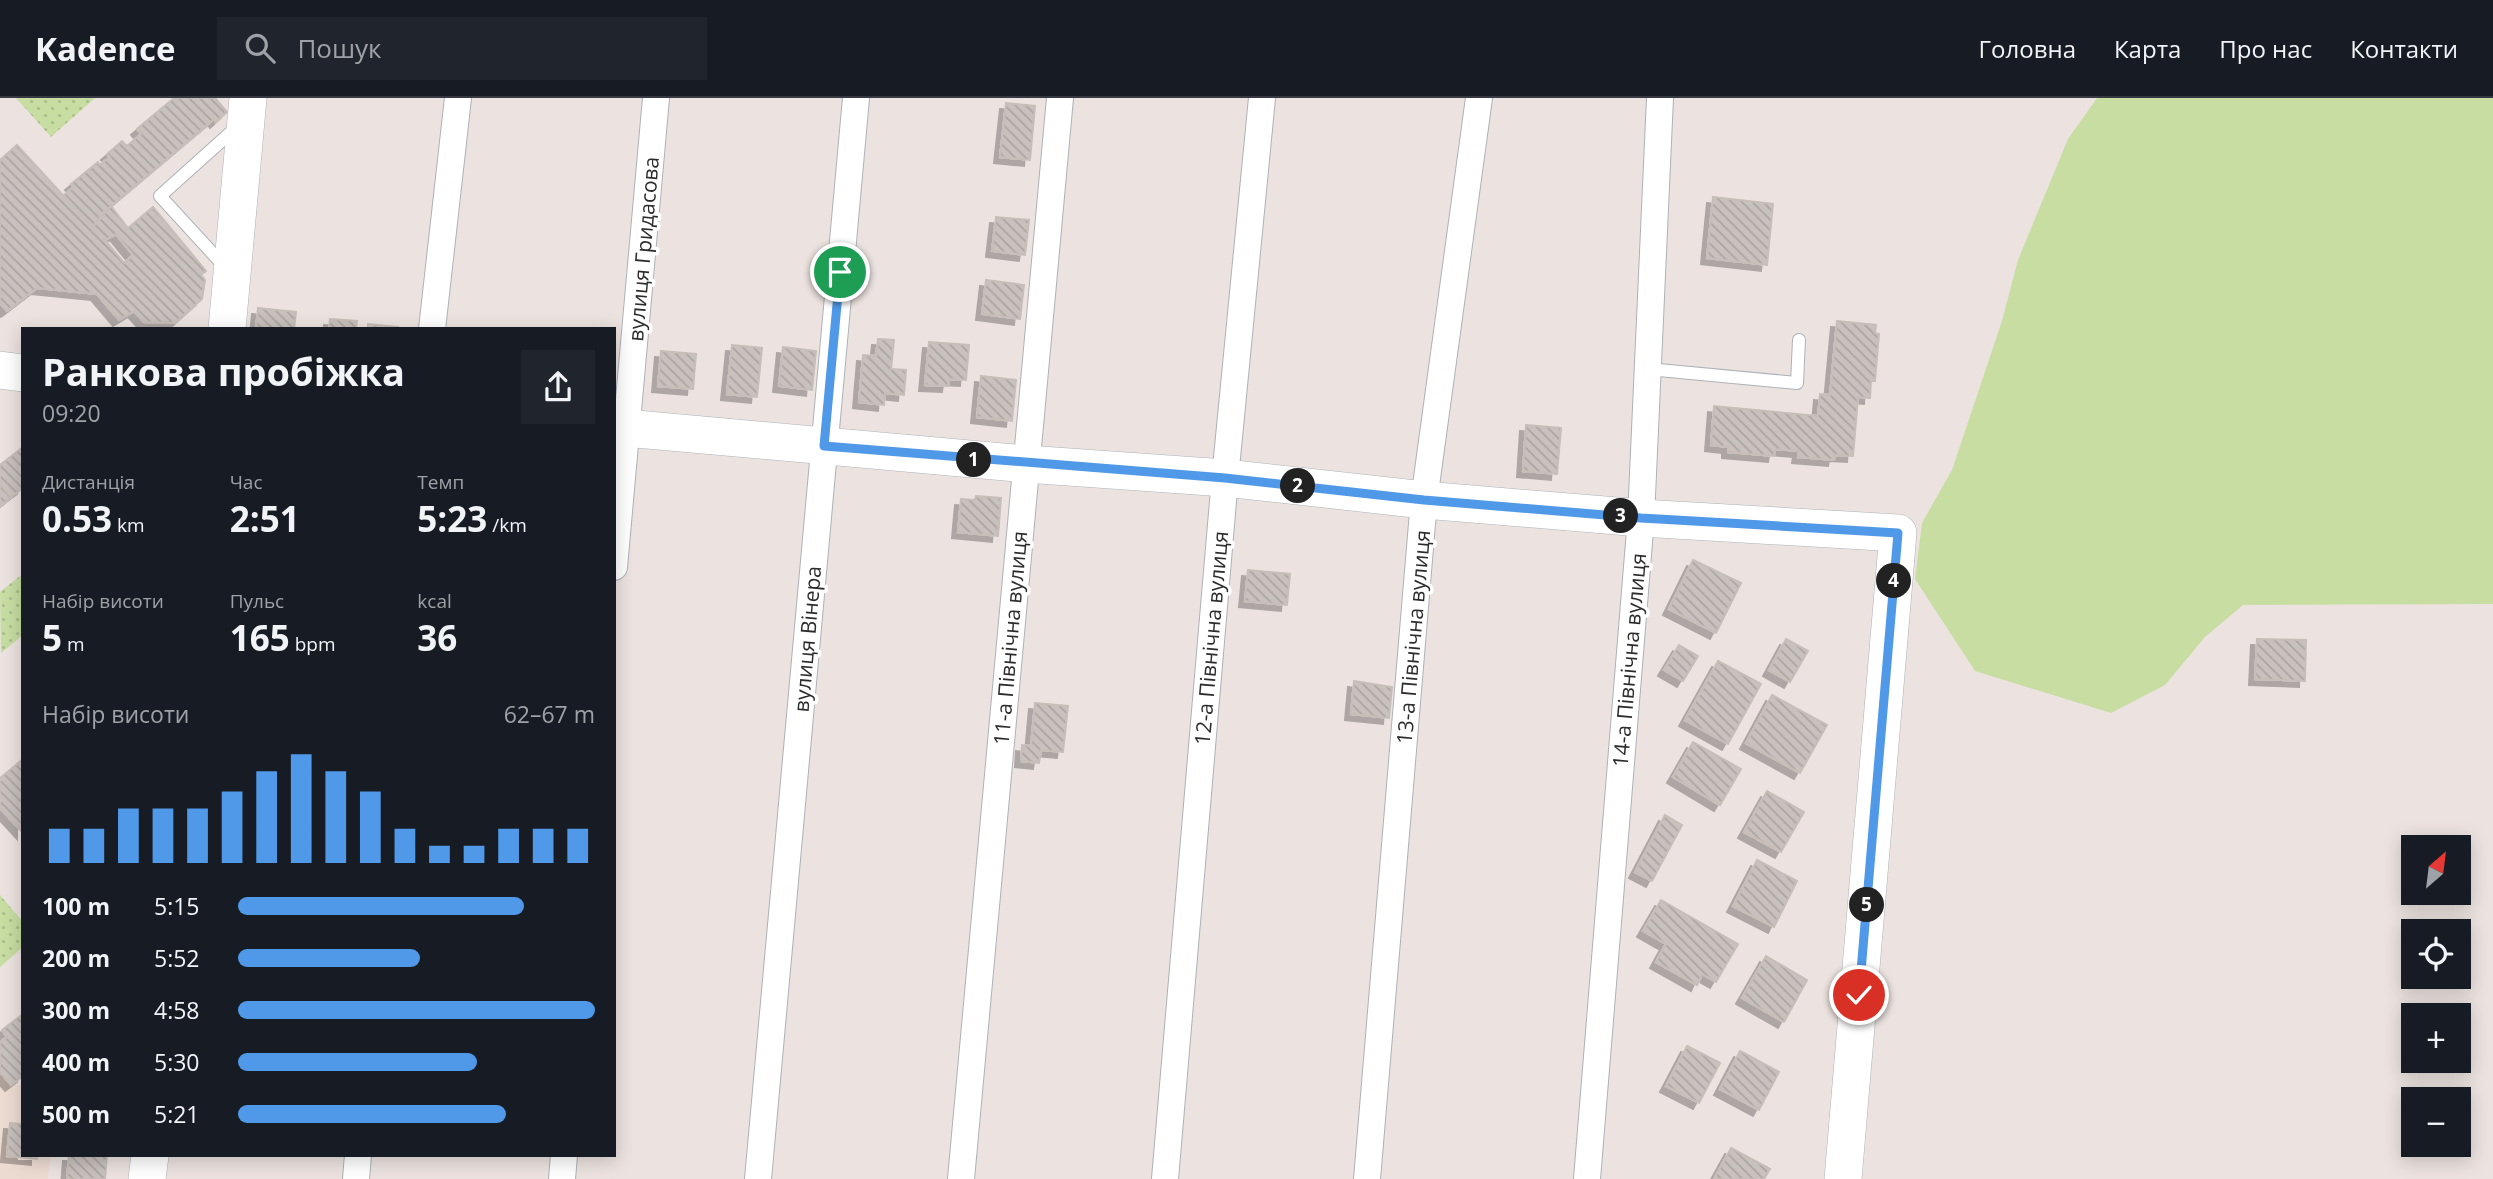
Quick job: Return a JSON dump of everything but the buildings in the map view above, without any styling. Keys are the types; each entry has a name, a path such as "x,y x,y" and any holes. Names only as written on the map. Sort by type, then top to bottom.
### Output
{"street":[{"path":"432,327 458,98"},
{"name":"вулиця Гридасова","path":"616,521 620,428 656,98"},
{"name":"вулиця Вінера","path":"758,1179 856,98"},
{"name":"11-а Північна вулиця","path":"961,1179 1060,98"},
{"name":"12-а Північна вулиця","path":"1165,1179 1225,478 1262,98"},
{"name":"13-а Північна вулиця","path":"1367,1179 1424,500 1479,98"},
{"name":"14-а Північна вулиця","path":"1587,1179 1641,518 1660,98"},
{"path":"227,327 247,108"},
{"path":"0,370 21,373"},
{"path":"620,428 1026,464 1225,478 1424,500 1641,518 1898,533 1843,1179"},
{"path":"147,1179 149,1157"},
{"path":"356,1179 358,1157"},
{"path":"562,1179 564,1157"}],"lane":[{"path":"232,275 160,195 247,108"},
{"path":"1648,369 1797,383 1800,340"}],"shaded area":[{"path":"0,1072 11,1085 21,1086 21,1157 51,1157 48,1179 0,1179"}],"green space":[{"path":"16,98 95,98 51,137"},
{"path":"2097,98 2493,98 2493,604 2243,605 2205,637 2165,685 2111,713 1975,671 1915,579 1922,523 1952,470 2002,321 2018,260 2068,139"},
{"path":"21,577 21,637 1,653 0,592"},
{"path":"0,895 21,920 21,949 0,967"}],"route":[{"path":"840,272 824,446 1225,478 1424,500 1641,518 1898,533 1859,995"}]}
